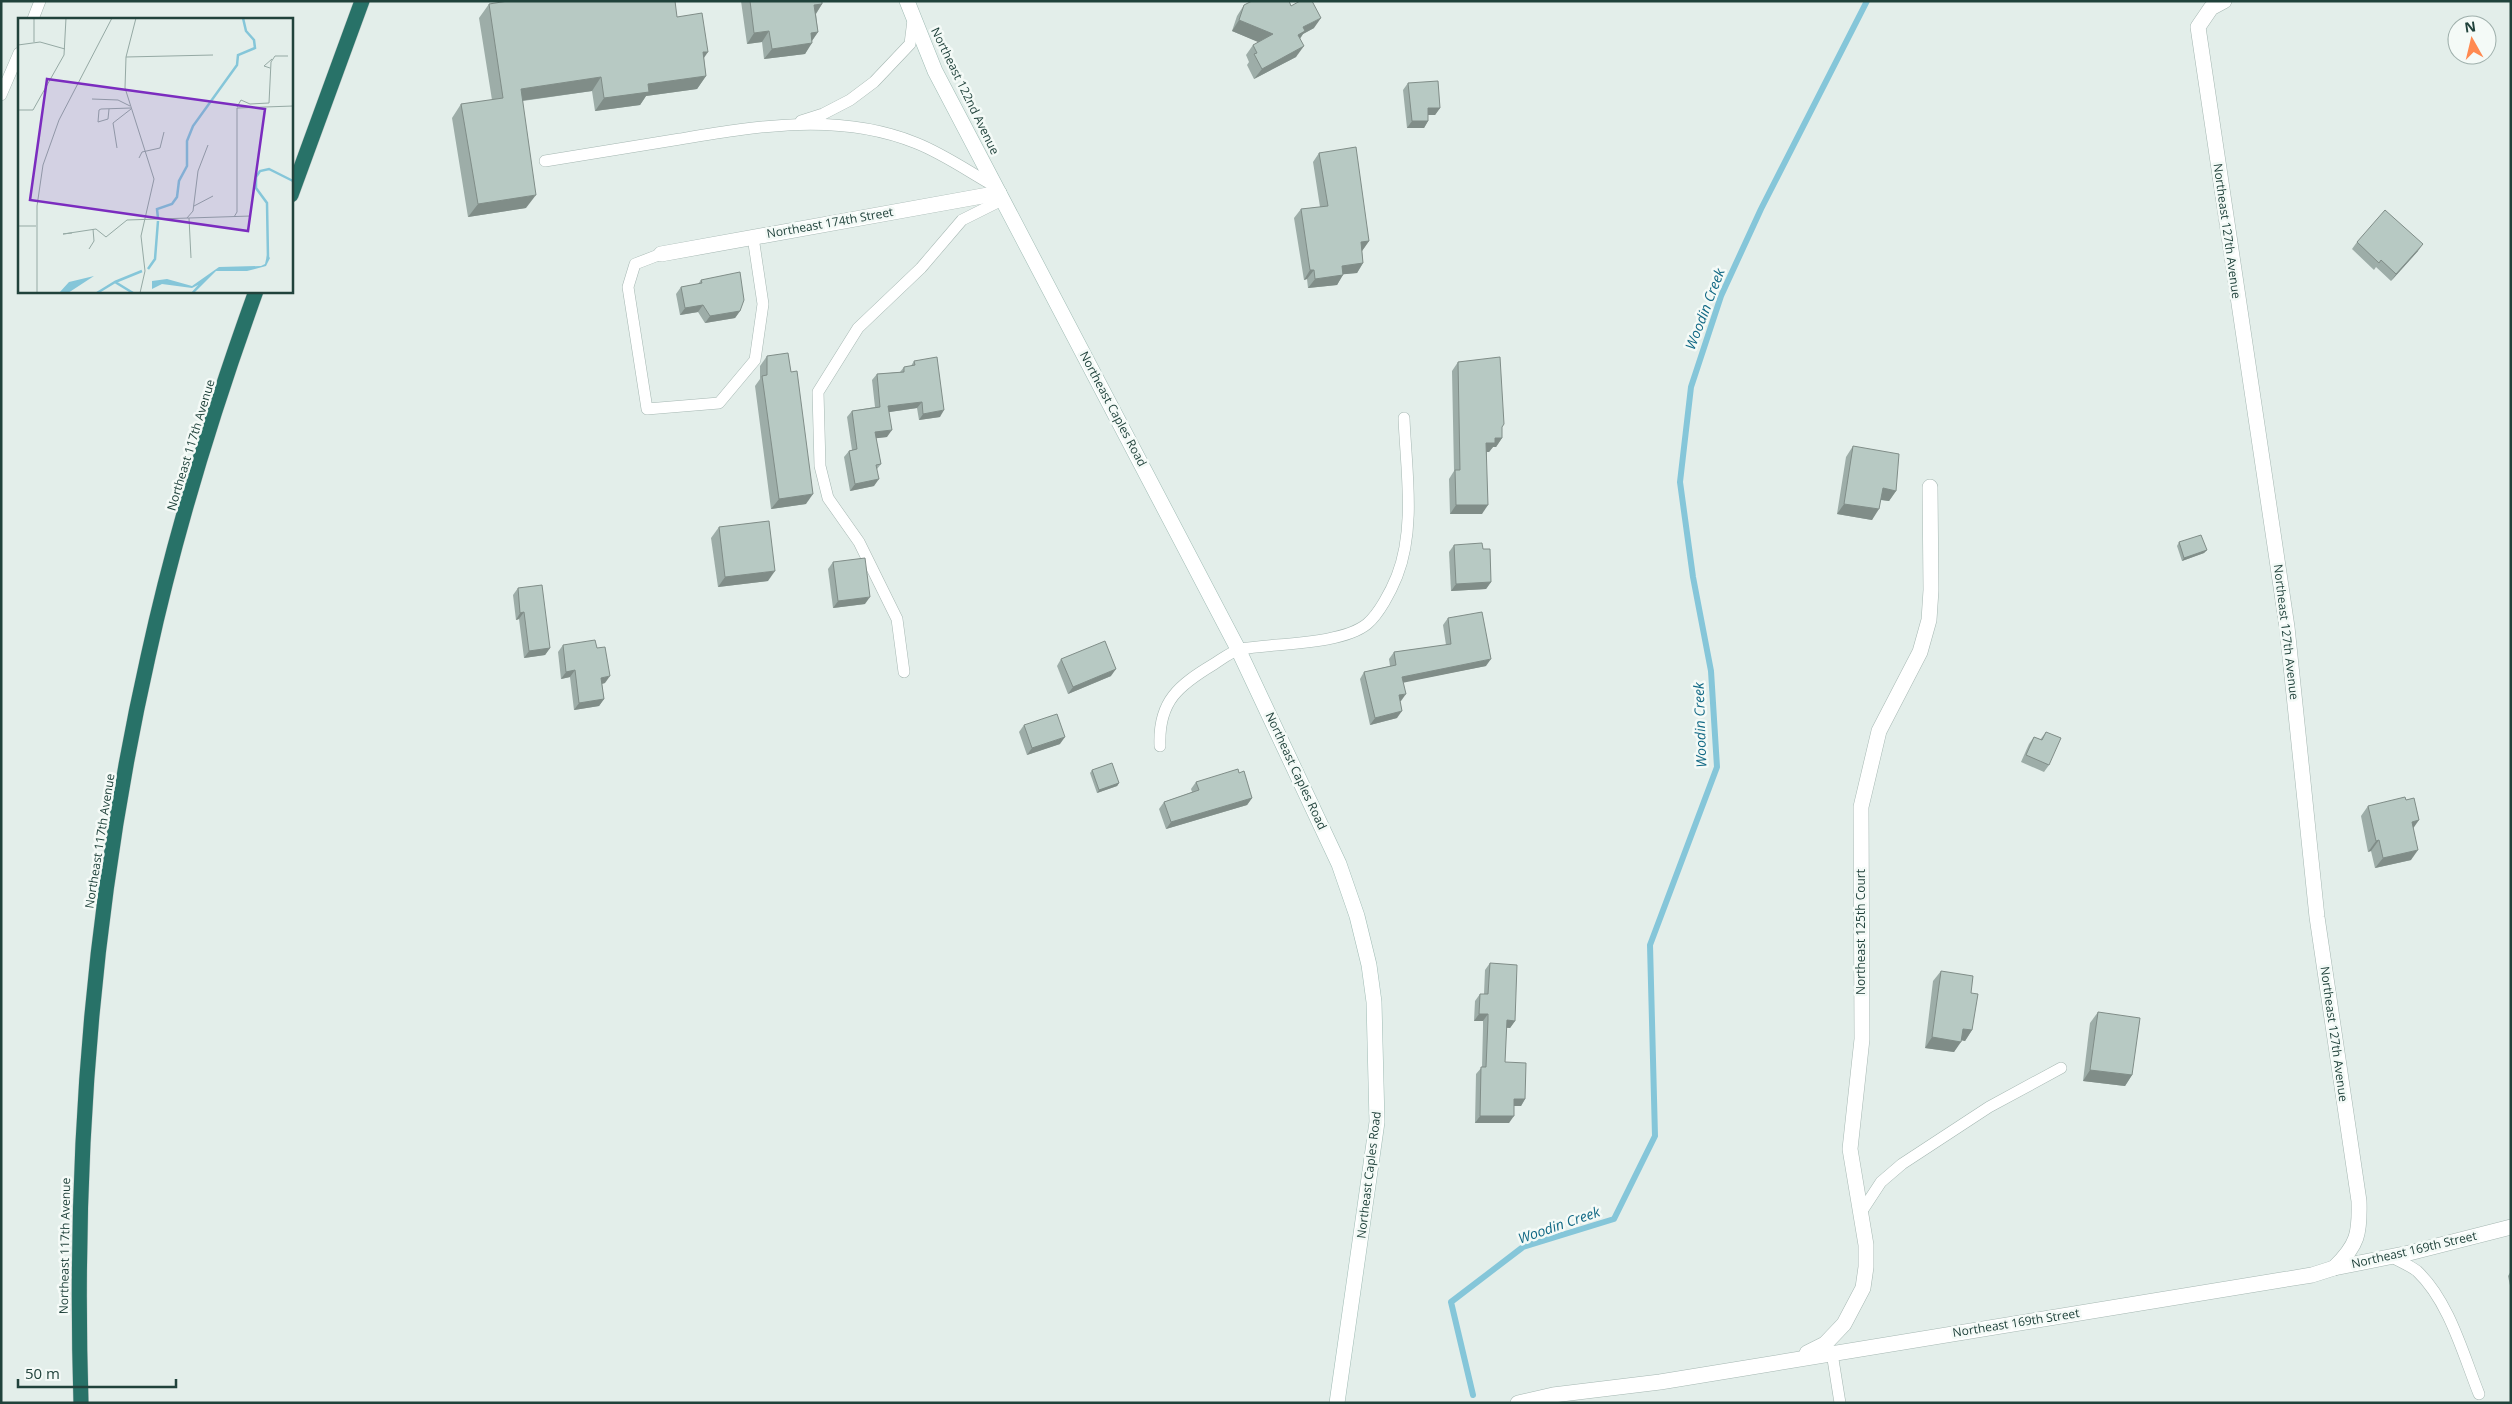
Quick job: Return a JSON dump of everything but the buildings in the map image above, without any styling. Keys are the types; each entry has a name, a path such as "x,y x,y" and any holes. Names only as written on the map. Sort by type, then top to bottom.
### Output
{"highway":[{"path":"292,192 362,1"},
{"name":"Northeast 117th Avenue","path":"81,1403 78,1306 80,1183 86,1079 95,977 117,818 147,657 174,551 204,448 255,296"}],"street":[{"name":"Northeast 122nd Avenue","path":"907,1 935,71 999,193"},
{"name":"Northeast 127th Avenue","path":"2203,1 2198,27 2287,627 2317,917 2359,1200 2358,1238 2348,1254 2334,1268"},
{"path":"2198,27 2211,8 2224,1"},
{"name":"Northeast 174th Street","path":"661,254 999,193"},
{"name":"Northeast Caples Road","path":"999,193 1238,649 1339,864 1357,916 1369,965 1374,1002 1377,1122 1337,1403"},
{"name":"Northeast 125th Court","path":"1797,1358 1825,1344 1844,1324 1859,1297 1866,1267 1866,1246 1850,1149 1862,1039 1861,807 1879,731 1920,652 1929,620 1931,590 1930,487"},
{"name":"Northeast 169th Street","path":"1518,1403 1553,1395 1660,1382 2312,1275 2334,1268 2511,1227"}],"lane":[{"path":"33,18 40,1"},
{"path":"792,124 823,114 850,100 874,82 910,44 913,20"},
{"path":"1,95 18,55"},
{"path":"545,161 752,127 792,124 834,124 876,131 915,142 948,158 999,193 962,220 921,268 858,328 818,392 820,466 828,498 860,542 897,619 904,672"},
{"path":"661,254 635,264 628,287 647,409 719,403 755,360 763,304 753,237"},
{"path":"1160,746 1160,727 1167,705 1176,691 1188,679 1238,649 1339,637 1366,624 1382,604 1397,576 1408,528 1404,418"},
{"path":"1860,1214 1881,1182 1902,1164 1989,1107 2061,1068"},
{"path":"2390,1256 2416,1270 2435,1293 2453,1330 2479,1394"},
{"path":"1832,1353 1840,1403"}],"waterway":[{"name":"Woodin Creek","path":"1473,1395 1451,1302 1523,1247 1614,1219 1655,1136 1650,945 1717,767 1711,671 1693,577 1680,482 1691,387 1721,296 1761,209 1867,1"}]}
